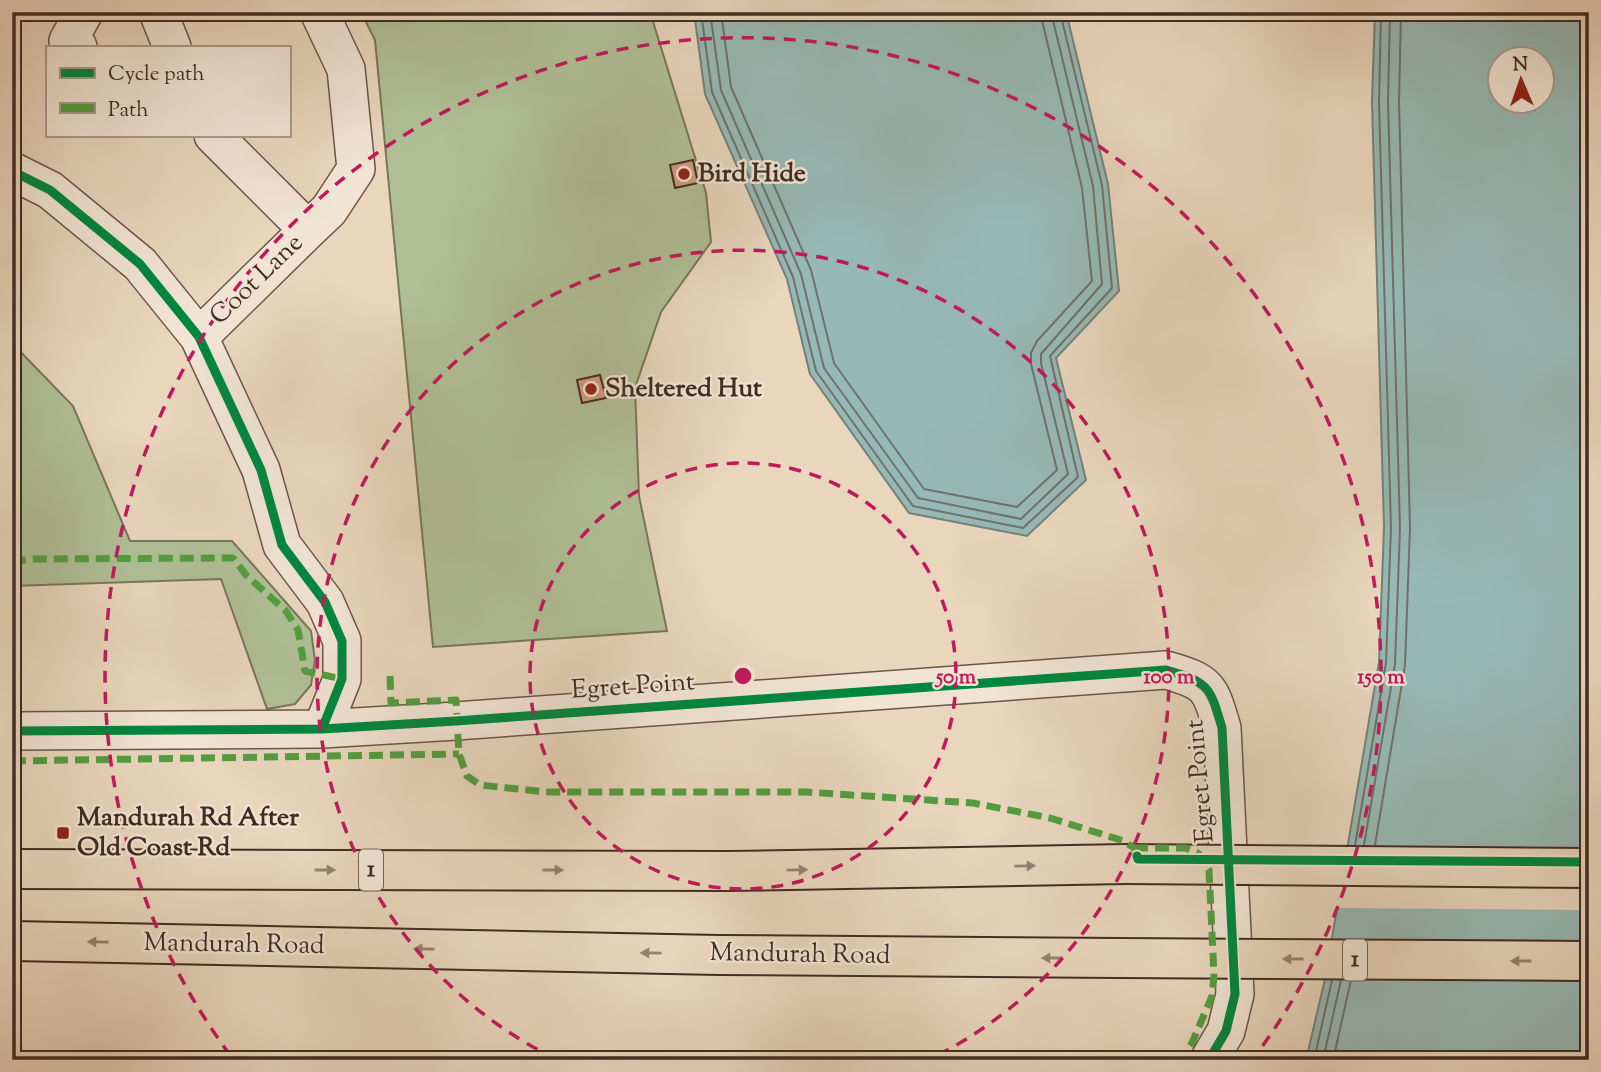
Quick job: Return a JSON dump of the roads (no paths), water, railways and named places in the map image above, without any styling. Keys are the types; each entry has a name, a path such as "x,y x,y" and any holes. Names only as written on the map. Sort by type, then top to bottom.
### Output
{"highway":[{"name":"1","path":"12,869 729,871 1126,864 1589,868"},
{"name":"Mandurah Road","path":"12,942 719,955 1589,961"}],"street":[{"path":"76,46 68,41 84,12"},
{"path":"158,12 172,46"},
{"path":"308,230 329,210 356,169 346,69 319,12"},
{"name":"Coot Lane","path":"198,337 308,230 213,136"},
{"path":"12,171 50,190 140,264 198,337 261,470 282,545 325,601 342,641 342,679 322,729"},
{"name":"Egret Point","path":"12,731 322,729 1166,670 1192,677 1211,691 1222,728 1235,994 1226,1031 1209,1060"}],"water":[{"path":"694,12 1066,12 1108,184 1119,291 1056,358 1086,480 1027,536 909,513 810,374 787,279 705,94"},
{"path":"1375,12 1589,12 1589,1060 1306,1060 1325,979 1379,662 1384,527 1372,102"}],"place":[{"name":"Bird Hide","path":"684,174"},
{"name":"Sheltered Hut","path":"591,389"},
{"name":"Mandurah Rd After Old Coast Rd","path":"63,833"}]}
